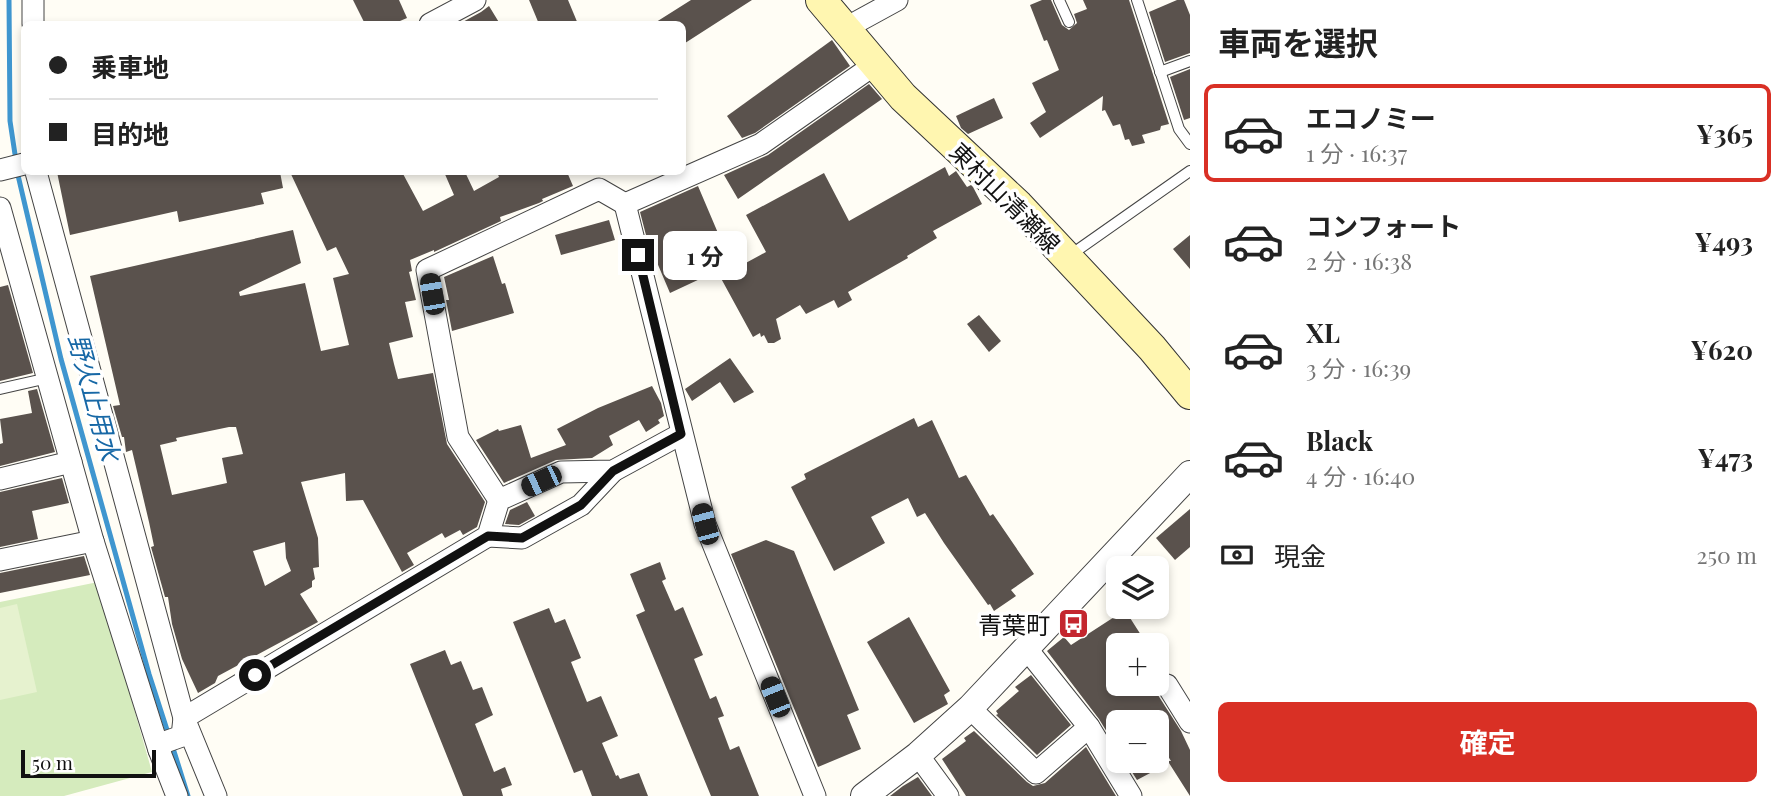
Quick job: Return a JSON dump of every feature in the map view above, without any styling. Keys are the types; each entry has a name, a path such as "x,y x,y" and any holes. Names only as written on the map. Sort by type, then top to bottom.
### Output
{"main road":[{"name":"東村山清瀬線","path":"821,0 903,97 1009,196 1152,348 1190,394"}],"street":[{"path":"33,0 33,21"},
{"path":"436,21 475,0"},
{"path":"844,29 897,0"},
{"path":"625,204 761,144 874,65"},
{"path":"0,170 21,165"},
{"path":"37,175 173,737 177,796"},
{"path":"499,500 458,437 427,270 599,189 625,204 705,524 815,796"},
{"path":"0,208 93,541 173,737 216,796"},
{"path":"173,737 488,536 522,538 581,505 613,471 681,434"},
{"path":"0,479 71,461"},
{"path":"488,536 499,500 561,472 613,471"},
{"path":"864,796 918,755 970,708 1190,474"},
{"path":"0,560 93,541"},
{"path":"1026,648 1089,727 1131,796"},
{"path":"1169,688 1190,722"},
{"path":"970,708 1035,773 1089,727"},
{"path":"918,755 948,796"}],"lane":[{"path":"1059,0 1069,22"},
{"path":"1138,0 1179,128 1190,144"},
{"path":"1160,72 1190,61"},
{"path":"1067,258 1190,171"},
{"path":"0,389 48,378"}],"green space":[{"path":"98,582 152,772 64,796 0,796 0,602"},
{"path":"17,604 37,692 0,700 0,608"}],"building":[{"path":"353,0 399,0 407,18 400,21 364,21"},
{"path":"529,0 568,0 577,21 538,21"},
{"path":"691,0 752,0 686,42 686,21 658,21"},
{"path":"1051,0 1062,25 1069,30 1077,23 1074,14 1087,9 1083,0 1129,0 1169,124 1161,126 1160,130 1142,135 1145,143 1132,146 1129,139 1125,140 1120,124 1113,126 1105,110 1102,111 1103,96 1040,138 1030,123 1046,112 1032,83 1059,70 1030,5"},
{"path":"1177,0 1184,0 1190,15 1190,53 1165,62 1149,12"},
{"path":"489,6 498,21 464,21"},
{"path":"832,40 850,66 755,133 742,138 727,116"},
{"path":"1190,69 1190,118 1184,120 1170,77"},
{"path":"869,84 882,99 738,199 724,175 768,155"},
{"path":"994,98 1003,118 968,134 961,128 956,116"},
{"path":"945,167 949,176 956,171 967,187 973,187 982,204 933,231 937,238 907,256 908,258 848,292 852,300 838,308 834,300 806,314 800,305 776,319 781,339 774,343 768,343 760,333 753,337 717,271 670,293 647,239 640,212 698,186 732,266 740,261 742,265 766,252 746,215 824,173 849,221"},
{"path":"58,175 281,175 283,188 261,193 264,204 179,222 177,211 70,235"},
{"path":"291,175 404,175 423,211 454,195 445,175 466,175 474,191 499,177 498,175 568,175 573,186 542,199 539,203 500,217 501,221 434,252 410,260 412,271 409,272 416,300 405,302 413,337 389,343 394,364 398,379 433,373 447,444 485,502 477,527 463,535 460,530 445,538 442,533 407,553 414,565 402,572 363,500 346,501 345,473 301,482 318,538 319,567 313,568 315,579 312,581 312,587 300,594 318,622 218,676 215,683 198,693 182,659 168,597 165,597 151,547 154,546 132,450 126,452 124,437 113,406 120,405 90,276 293,230 301,263 239,292 240,296 305,283 321,351 349,345 333,278 349,274 336,247 327,251","holes":["236,427 243,454 222,458 227,483 172,495 160,445 177,441 176,438","285,542 286,558 291,571 265,586 253,551"]},
{"path":"609,220 615,240 561,255 555,235"},
{"path":"1190,235 1190,269 1173,249"},
{"path":"493,256 514,313 452,331 444,277"},
{"path":"8,285 33,373 0,381 0,287"},
{"path":"979,315 1001,341 989,352 967,324"},
{"path":"730,358 754,392 734,403 720,382 692,401 685,389"},
{"path":"652,386 664,416 658,420 660,423 646,432 639,420 609,436 613,445 592,458 556,460 504,483 476,440 498,429 499,431 521,425 531,458 566,445 557,429 598,408"},
{"path":"37,389 55,452 0,466 0,444 3,443 0,419 32,413 28,391"},
{"path":"914,418 918,427 932,420 959,478 966,475 990,516 993,514 1034,574 1011,590 1016,596 994,611 925,513 917,517 908,498 871,517 885,543 834,571 791,487 806,479 804,474"},
{"path":"62,478 69,503 32,511 38,539 0,547 0,492"},
{"path":"527,502 535,516 519,525 505,524 510,510"},
{"path":"1190,509 1190,547 1175,560 1156,538"},
{"path":"766,540 794,551 859,710 847,715 861,749 818,767 731,554"},
{"path":"84,556 90,575 0,593 0,573"},
{"path":"660,562 666,579 662,581 675,611 683,607 703,655 694,659 710,699 716,696 724,716 718,718 730,750 739,746 759,796 711,796 636,615 645,611 630,574"},
{"path":"549,608 555,623 565,619 581,658 571,662 587,702 601,696 618,736 602,743 616,776 620,779 639,773 648,796 592,796 582,770 574,773 513,622"},
{"path":"909,617 950,691 944,695 948,704 914,723 867,642"},
{"path":"1111,619 1131,619 1140,633 1106,633 1106,696 1159,696 1168,710 1106,710 1106,730 1047,651 1064,637 1071,645"},
{"path":"445,650 451,665 461,661 473,690 482,687 493,715 475,724 494,772 505,767 512,785 501,789 503,796 463,796 410,664"},
{"path":"1031,675 1071,725 1037,755 996,715 996,711 1019,691 1015,687"},
{"path":"1169,712 1190,750 1190,796 1169,763"},
{"path":"974,731 1033,786 1045,783 1086,747 1116,796 966,796 942,759 966,741 964,738"},
{"path":"1133,773 1150,773 1137,780"},
{"path":"918,777 932,796 890,796 903,786"}],"waterway":[{"name":"野火止用水","path":"9,0 10,121 16,161"},
{"name":"野火止用水","path":"17,171 61,359 149,674 169,736"},
{"name":"野火止用水","path":"172,745 188,796"}],"place":[{"name":"青葉町","path":"1073,624"}],"route":[{"path":"255,675 488,536 522,538 581,505 613,471 681,434 638,255"}]}
